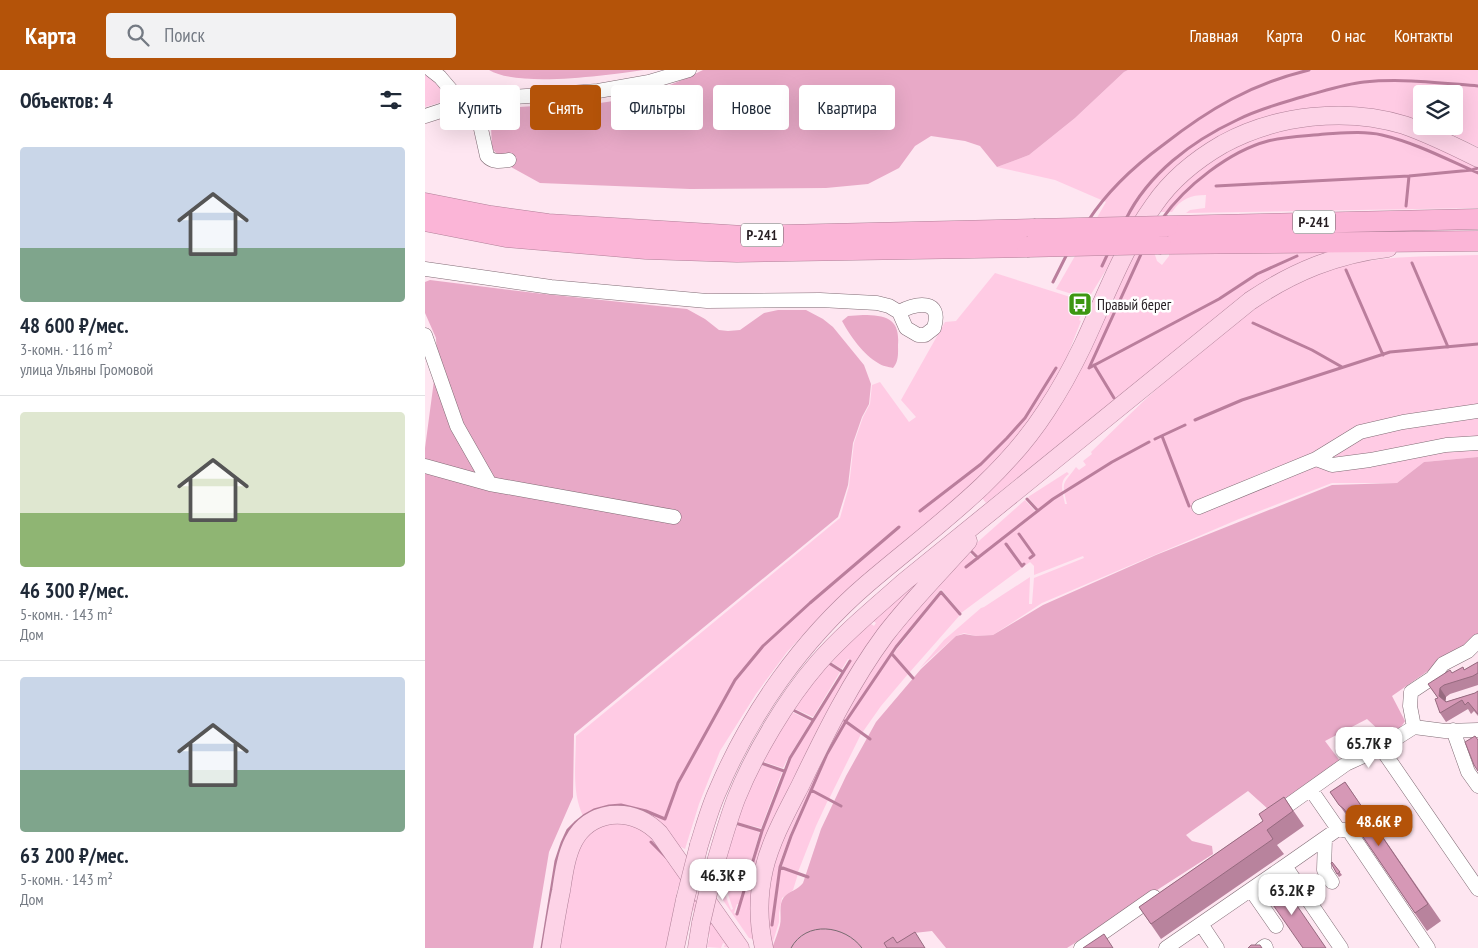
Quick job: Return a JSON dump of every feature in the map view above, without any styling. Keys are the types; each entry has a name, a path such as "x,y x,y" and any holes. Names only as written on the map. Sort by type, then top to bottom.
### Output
{"highway":[{"name":"Р-241","path":"425,203 491,225 551,242 737,252 1030,238 1165,235 1478,218"},
{"name":"Р-241","path":"425,221 491,225"},
{"name":"Р-241","path":"1165,235 1478,241"}],"main road":[{"path":"675,948 699,845 717,792 745,734 793,661 841,608 980,489 1017,450 1044,414 1062,385 1082,347 1126,252 1154,205 1170,185 1197,161 1223,145 1256,130 1280,123 1316,117 1347,116 1380,119 1402,124 1435,137 1478,158"},
{"path":"697,948 713,872 736,799 771,730 793,694 819,662 853,628 904,582 1226,320 1270,288 1312,266 1343,257 1375,250 1446,241"},
{"path":"764,948 760,933 759,904 765,868 777,832 838,712 857,678 906,609 1012,494"},
{"path":"551,948 566,861 572,843 583,828 591,822 618,814 645,821 659,833 741,948"}],"street":[{"path":"431,70 449,85"},
{"path":"520,97 598,91 649,82 689,70"},
{"path":"425,116 440,112"},
{"path":"478,130 490,160 509,160"},
{"path":"425,269 551,287 707,300 860,302 889,306 899,312"},
{"path":"425,335 457,426 490,484"},
{"path":"425,369 430,350"},
{"path":"1199,507 1315,459 1361,432 1403,422 1478,410"},
{"path":"1315,459 1332,465 1370,460 1446,445 1478,443"},
{"path":"425,466 490,484 674,517"},
{"path":"1414,727 1410,706 1411,692 1432,678 1443,664 1468,651 1478,641"},
{"path":"1258,826 1346,764 1381,748 1414,727 1478,730"},
{"path":"1453,730 1468,772 1478,786"},
{"path":"1381,748 1478,889"},
{"path":"1311,790 1338,829 1349,831 1428,948"},
{"path":"1166,948 1338,829"},
{"path":"1325,838 1324,870 1332,882"},
{"path":"1285,866 1341,948"},
{"path":"1251,890 1276,926"},
{"path":"1081,948 1163,891"},
{"path":"1201,924 1217,948"},
{"path":"1261,948 1265,946 1266,948"}],"shaded area":[{"path":"425,70 440,86 440,103 425,107"},
{"path":"489,70 644,70 565,79 542,79 503,75"},
{"path":"703,70 1128,70 1075,118 1029,155 997,167 980,146 965,141 931,136 915,146 899,168 868,184 826,188 690,189 540,183 511,167 492,149 491,130 520,130 520,107 528,106 530,106 530,130 601,130 601,103 611,101 611,130 703,130 703,85 669,85"},
{"path":"1128,70 1478,70 1478,147 1453,135 1463,135 1463,85 1413,85 1413,119 1367,108 1306,109 1216,141 1116,254 1088,299 1056,289 1106,202 1055,180 997,167 1029,155 1075,118"},
{"path":"1315,123 1385,125 1478,163 1478,208 1186,213 1190,210 1205,208 1206,195 1186,199 1172,212 1159,212 1169,199 1195,174 1226,152 1258,136"},
{"path":"1323,249 1323,254 1278,274 1236,301 986,503 982,498 1033,444 1053,416 1132,253 1154,252 1157,261 1162,265 1169,256 1169,252"},
{"path":"1478,255 1478,457 1424,462 1397,483 1332,483 1239,519 1042,603 993,635 976,636 964,633 956,636 920,668 944,640 981,608 1030,577 1029,604 1032,604 1034,578 1084,558 1083,556 1034,575 1034,566 1030,562 961,613 941,589 896,646 881,669 879,669 879,672 845,720 825,756 821,754 877,656 968,551 975,558 977,556 971,548 1025,500 1035,511 1038,509 1028,497 1067,472 1069,474 1063,480 1062,488 1065,504 1067,504 1064,484 1076,467 1079,470 1086,465 1083,461 1129,415 1186,362 1227,329 1285,290 1304,280 1342,266 1380,259","holes":["1309,457 1194,503 1264,472"]},
{"path":"995,273 1086,302 1079,320 1081,321 1061,372 1023,431 964,494 826,610 787,652 756,694 720,751 699,804 685,849 604,811 584,818 577,798 576,788 576,736 840,518 849,486 854,443 863,417 870,404 872,385 880,382 909,422 916,417 901,400 945,322 956,321"},
{"path":"430,280 687,309 705,319 719,330 728,331 740,330 764,313 778,310 806,310 833,327 864,365 871,384 869,404 862,417 853,443 848,485 838,517 574,734 573,797 549,852 533,948 425,948 425,448 437,358 436,338 425,313 425,282"},
{"path":"848,316 879,316 890,320 897,329 898,354 893,368 873,360 853,339 842,321"},
{"path":"1478,457 1478,636 1392,696 1405,721 1397,733 1385,736 1367,719 1325,741 1343,765 1268,809 1248,791 1186,835 1192,841 1212,846 1213,854 1067,948 946,948 932,931 914,933 891,948 772,948 780,925 782,900 803,883 821,829 846,776 876,722 921,669 956,636 964,634 976,636 993,635 1043,605 1156,555 1332,485 1397,483 1424,462"},
{"path":"912,585 915,587 800,772 754,936 753,939 749,938 716,890 718,880 731,910 733,909 725,885 719,877 734,825 760,831 739,904 737,904 734,913 737,914 763,830 790,758 851,660 848,659 842,669 829,661 868,622 874,626 876,623 871,619"},
{"path":"941,594 960,615 909,673 893,654"},
{"path":"892,655 908,674 881,706 862,733 846,721"},
{"path":"828,664 840,672 813,717 793,708 811,682"},
{"path":"792,712 811,721 783,768 761,761"},
{"path":"846,722 861,734 829,799 812,790"},
{"path":"820,757 824,759 790,834 779,865 771,925 773,925 780,868 798,874 793,890 782,898 779,922 771,948 767,940 769,871"},
{"path":"759,764 782,772 761,828 734,822"},
{"path":"811,791 828,800 798,872 780,866"},
{"path":"616,819 651,832 733,948 724,947 725,944 723,943 721,948 707,947 710,935 678,887 666,948 557,948 572,864 585,833"}],"building":[{"path":"1478,662 1478,673 1444,685 1440,688 1439,696 1446,702 1478,691 1478,714 1468,702 1465,705 1462,700 1440,713 1435,699 1438,698 1428,684 1450,670 1452,673 1463,667 1464,670"},
{"path":"1475,736 1478,740 1478,771 1465,742"},
{"path":"1345,782 1428,904 1415,913 1344,809 1330,792"},
{"path":"1284,797 1293,811 1267,830 1273,839 1151,924 1139,907 1263,821 1259,814"},
{"path":"1331,863 1340,872 1337,874"},
{"path":"1278,878 1326,948 1303,948 1262,889"},
{"path":"915,932 925,948 887,948 884,943 893,937 897,943"},
{"path":"1104,934 1113,948 1083,948"},
{"path":"1251,945 1260,945 1262,948 1248,948"}],"waterway":[{"path":"1088,221 1104,199 1131,171 1197,120 1249,90 1309,70"},
{"path":"1126,219 1146,188 1173,160 1220,128 1245,116 1327,90 1364,82 1436,82 1478,86"},
{"path":"1162,219 1183,194 1209,171 1253,146 1282,138 1347,133 1375,134 1395,138 1419,147 1478,173"},
{"path":"1216,186 1409,176 1478,168"},
{"path":"1406,206 1409,176"},
{"path":"1102,266 1109,251"},
{"path":"1142,252 1089,368 1219,299 1257,274 1297,256"},
{"path":"1053,282 1067,254"},
{"path":"1412,263 1448,347"},
{"path":"1346,270 1383,355"},
{"path":"1253,323 1312,350 1342,367"},
{"path":"1195,420 1242,400 1390,352 1478,344"},
{"path":"1094,365 1114,398"},
{"path":"920,511 981,464 1007,438 1025,418 1056,368"},
{"path":"1155,439 1185,425"},
{"path":"1162,436 1189,506"},
{"path":"966,567 1053,499 1112,462 1149,442"},
{"path":"1027,499 1038,511"},
{"path":"542,948 556,861 568,830 585,815 594,810 609,806 621,805 646,811 665,819 678,783 735,680 763,646 899,527"},
{"path":"1019,534 1034,555 1030,558"},
{"path":"1006,544 1022,566 1024,564"},
{"path":"969,549 978,558"},
{"path":"772,925 780,867 791,836 827,754 846,721 896,647 941,592 960,614"},
{"path":"892,654 913,678"},
{"path":"737,914 762,831 790,758 850,661"},
{"path":"829,663 843,672"},
{"path":"793,710 813,720"},
{"path":"845,721 870,739"},
{"path":"761,763 784,771"},
{"path":"811,790 841,806"},
{"path":"735,823 762,831"},
{"path":"651,842 666,857"},
{"path":"780,867 808,877"}],"tram line":[{"path":"791,948 806,933 826,929 846,934 862,948"}],"place":[{"name":"Правый берег","path":"1080,304"}]}
